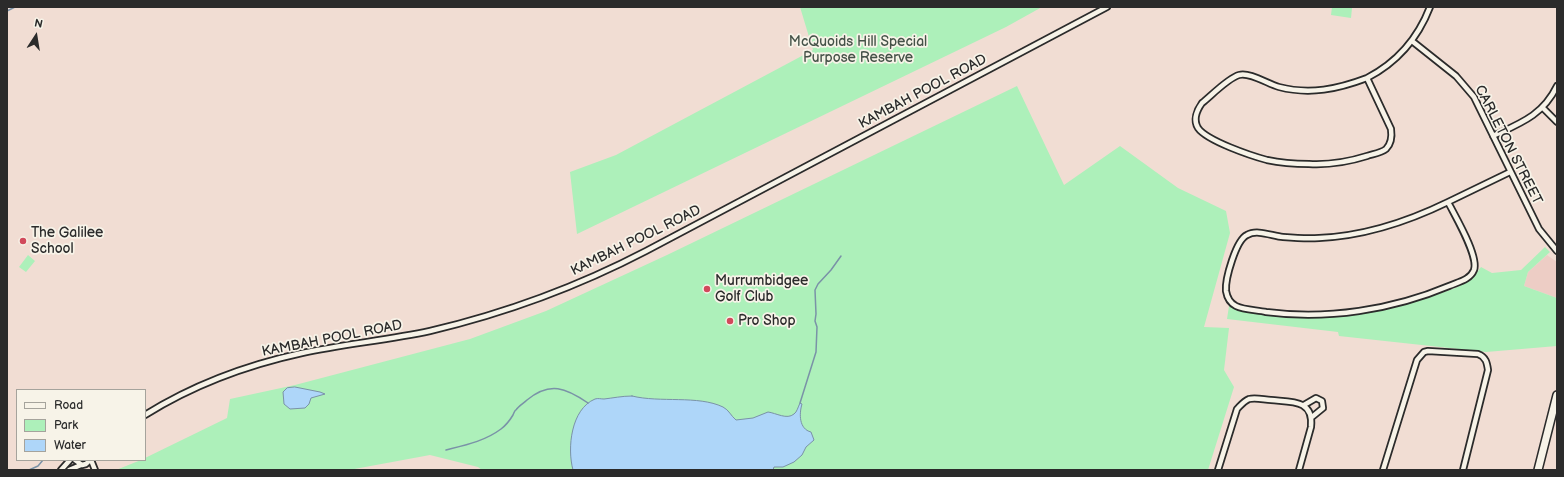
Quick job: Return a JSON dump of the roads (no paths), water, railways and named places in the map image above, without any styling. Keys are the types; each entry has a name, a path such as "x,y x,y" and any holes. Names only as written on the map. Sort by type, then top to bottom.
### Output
{"street":[{"name":"KAMBAH POOL ROAD","path":"146,414 173,399 208,383 271,361 304,353 404,336 449,326 514,307 577,284 646,251 1107,7"},
{"path":"1367,78 1391,129 1392,137 1389,145 1382,152 1357,159 1334,163 1312,164 1267,160 1219,142 1202,133 1196,122 1197,112 1202,103 1237,75 1250,75 1260,80 1286,88 1313,91 1349,85 1367,78 1391,62 1412,41 1424,22 1430,7"},
{"name":"CARLETON STREET","path":"1412,41 1456,76 1466,86 1477,103 1539,230 1557,251"},
{"path":"1493,136 1525,121 1543,108 1557,86"},
{"path":"1543,108 1557,122"},
{"path":"1448,202 1473,254 1475,265 1471,275 1467,278 1437,291 1381,307 1353,312 1325,314 1297,314 1255,310 1236,306 1228,297 1227,284 1236,247 1242,238 1247,234 1256,232 1283,237 1308,238 1351,235 1382,229 1407,221 1510,172"},
{"path":"1382,470 1417,360 1424,352 1428,351 1478,354 1484,357 1487,363 1488,370 1463,470"},
{"path":"1538,470 1557,395"},
{"path":"1304,405 1316,398 1322,401 1323,408 1312,417"},
{"path":"1218,470 1236,412 1244,402 1252,399 1294,402 1304,405 1310,412 1312,417 1311,427 1299,470"},
{"path":"61,470 69,461"},
{"path":"76,461 86,470"},
{"path":"69,470 86,464 90,461"}],"water":[{"path":"295,387 325,394 311,398 309,404 305,408 290,409 284,404 283,392 287,388"},
{"path":"632,396 713,403 725,408 736,420 753,418 768,412 791,416 796,412 800,403 802,404 800,416 802,424 804,428 811,432 814,440 806,447 802,455 794,462 783,467 774,467 773,470 573,470 571,461 571,441 576,420 581,411 587,404 595,399"}],"waterway":[{"path":"7,11 15,7"},
{"path":"800,403 816,352 817,327 815,321 815,290 818,284 841,256"},
{"path":"446,450 475,442 495,433 506,425 520,406 535,394 543,390 565,390 588,403"},
{"path":"29,470 38,466 42,461"}],"place":[{"name":"The Galilee School","path":"23,241"},
{"name":"Murrumbidgee Golf Club","path":"707,289"},
{"name":"Pro Shop","path":"730,321"}],"park label":[{"name":"McQuoids Hill Special Purpose Reserve","path":"858,50"}]}
